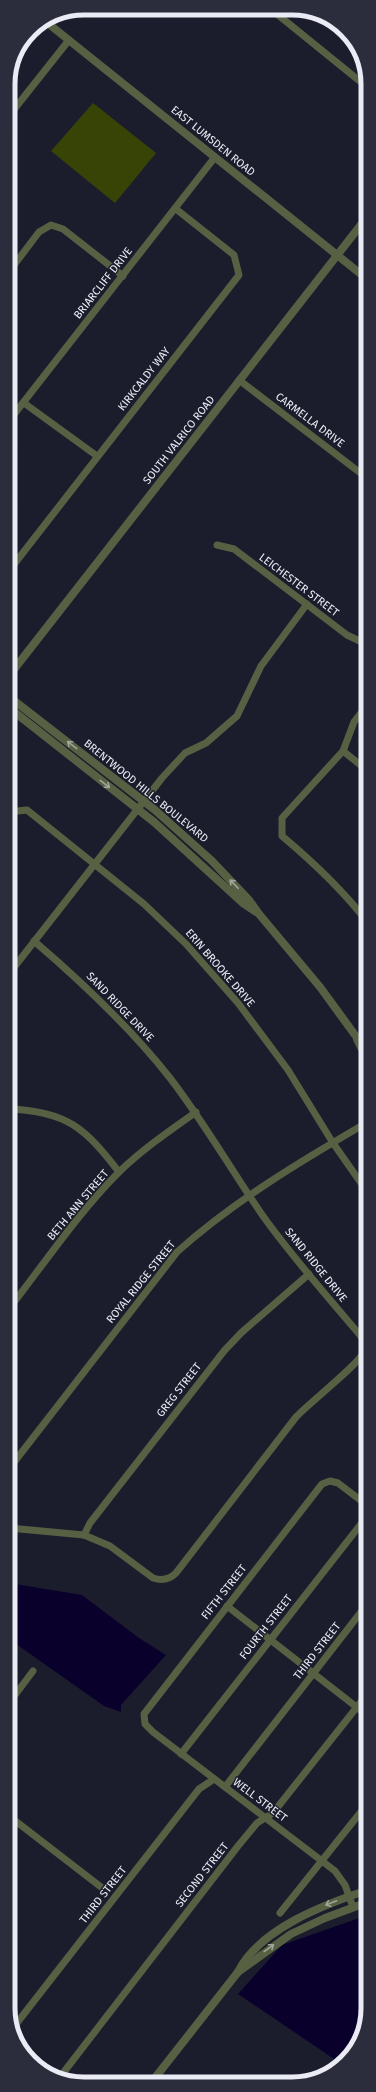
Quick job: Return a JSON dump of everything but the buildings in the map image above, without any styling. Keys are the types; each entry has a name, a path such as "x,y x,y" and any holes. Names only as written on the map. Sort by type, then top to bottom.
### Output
{"street":[{"path":"278,15 361,82"},
{"name":"EAST LUMSDEN ROAD","path":"50,25 361,274"},
{"path":"15,108 69,40"},
{"name":"BRIARCLIFF DRIVE","path":"15,414 215,157"},
{"name":"KIRKCALDY WAY","path":"15,563 239,275 234,255 176,209"},
{"name":"SOUTH VALRICO ROAD","path":"15,667 361,225"},
{"path":"15,264 39,232 51,226 63,229 123,276"},
{"name":"CARMELLA DRIVE","path":"239,380 361,473"},
{"path":"24,403 97,456"},
{"name":"LEICHESTER STREET","path":"217,545 234,549 347,635 361,642"},
{"path":"15,966 94,864 185,753 206,743 237,716 261,666 307,604"},
{"name":"BRENTWOOD HILLS BOULEVARD","path":"15,701 144,802 212,861 249,900 258,914 316,982 361,1041"},
{"name":"BRENTWOOD HILLS BOULEVARD","path":"15,713 138,810 185,849 244,904 258,914"},
{"path":"361,713 354,722 343,751 282,818 282,836 311,861 361,914"},
{"path":"343,751 361,765"},
{"name":"ERIN BROOKE DRIVE","path":"15,811 28,810 144,904 180,938 238,1003 288,1070 333,1143 361,1182"},
{"name":"SAND RIDGE DRIVE","path":"34,941 82,983 124,1024 169,1077 196,1112 276,1234 361,1336"},
{"name":"BRENTWOOD HILLS BOULEVARD","path":"355,1035 361,1047"},
{"path":"15,1109 32,1110 57,1116 79,1128 93,1140 120,1172"},
{"name":"BETH ANN STREET","path":"15,1301 93,1200 120,1172 152,1143 196,1112"},
{"name":"ROYAL RIDGE STREET","path":"15,1461 177,1252 208,1224 250,1195 361,1126"},
{"name":"GREG STREET","path":"84,1535 90,1523 228,1346 308,1274"},
{"name":"SAND RIDGE DRIVE","path":"15,1529 84,1535 110,1546 153,1578 165,1580 171,1577 296,1417 312,1400 361,1357"},
{"name":"FIFTH STREET","path":"144,1719 145,1710 320,1486 327,1481 338,1483 361,1501"},
{"name":"FOURTH STREET","path":"181,1754 361,1524"},
{"path":"227,1606 361,1710"},
{"name":"THIRD STREET","path":"225,1787 361,1612"},
{"path":"15,1693 33,1671"},
{"name":"SECOND STREET","path":"63,2073 257,1823 273,1813 361,1702"},
{"name":"WELL STREET","path":"144,1719 148,1728 322,1860 339,1876 349,1896 352,1907"},
{"name":"THIRD STREET","path":"17,2024 199,1789 214,1779"},
{"path":"280,1913 361,1811"},
{"path":"15,1821 101,1887"},
{"path":"157,2077 238,1972 244,1960 284,1927 305,1915 361,1892"},
{"path":"238,1972 291,1934 324,1918 361,1904"}],"green space":[{"path":"93,103 156,153 115,203 51,151"}],"shaded area":[{"path":"15,1584 82,1595 139,1638 166,1655 121,1705 121,1712 104,1706 15,1643"},
{"path":"361,1917 360,2021 356,2034 349,2046 336,2061 238,1994 282,1945"}]}
